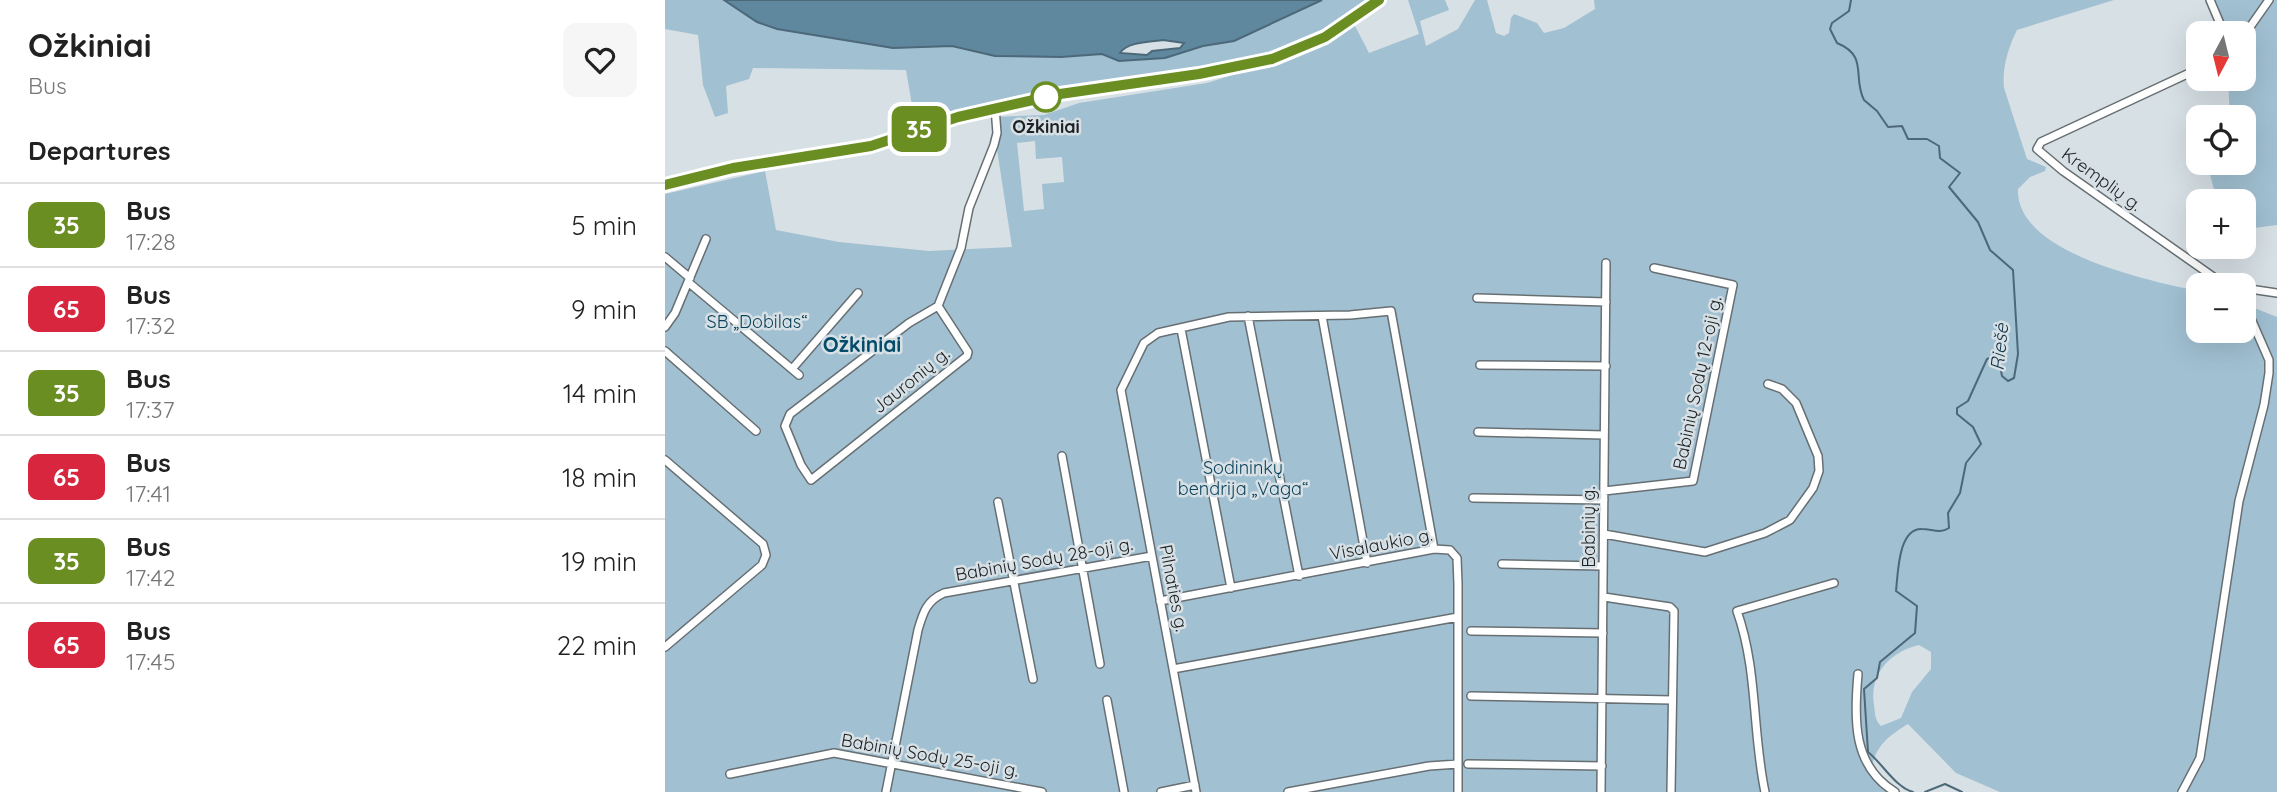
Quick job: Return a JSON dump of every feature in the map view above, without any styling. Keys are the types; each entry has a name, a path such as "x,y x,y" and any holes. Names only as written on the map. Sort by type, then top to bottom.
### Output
{"street":[{"path":"665,185 733,168 871,146 935,124 995,108 1272,59 1325,37 1379,0"},
{"path":"2210,0 2219,21"},
{"path":"2254,21 2269,0"},
{"name":"Kremplių g.","path":"2186,75 2041,142 2037,149 2063,171 2208,273"},
{"path":"938,306 961,248 969,208 994,145 997,134 995,108"},
{"path":"665,327 675,313 706,239"},
{"path":"665,257 799,375"},
{"name":"Babinių g.","path":"1601,792 1606,263"},
{"name":"Babinių Sodų 12-oji g.","path":"1604,496 1693,481 1733,285 1654,268"},
{"path":"2256,290 2277,293"},
{"path":"792,369 858,293"},
{"path":"1477,298 1607,302"},
{"name":"Jauronių g.","path":"938,306 968,352 967,356 811,480 801,465 785,426 790,414 909,323 938,306"},
{"path":"1231,588 1181,329 1206,321 1248,316 1322,316 1391,311 1434,549"},
{"path":"1248,316 1299,576"},
{"path":"1322,316 1367,563"},
{"name":"Pilnaties g.","path":"1181,329 1158,333 1144,343 1121,390 1196,788"},
{"path":"2182,792 2200,758 2239,501 2264,405 2269,360 2256,330"},
{"path":"665,351 756,431"},
{"path":"1480,365 1606,366"},
{"path":"1604,534 1705,552 1765,533 1790,520 1813,488 1818,471 1818,456 1796,403 1781,389 1768,383"},
{"path":"1478,432 1604,435"},
{"path":"1062,456 1100,664"},
{"path":"665,460 763,544 766,555 762,565 665,647"},
{"path":"1473,498 1604,496"},
{"path":"998,502 1033,679"},
{"name":"Visalaukio g.","path":"1160,601 1434,549 1450,550 1457,558 1458,792"},
{"name":"Babinių Sodų 28-oji g.","path":"886,792 918,631 927,605 944,593 1152,556"},
{"path":"1502,564 1603,566"},
{"path":"1765,792 1755,737 1752,663 1738,611 1834,583"},
{"path":"1604,597 1673,608 1671,792"},
{"path":"1174,669 1458,617"},
{"path":"1471,631 1603,633"},
{"path":"1858,674 1855,710 1861,751 1875,777 1895,792"},
{"path":"1471,696 1671,700"},
{"path":"1107,700 1124,792"},
{"name":"Babinių Sodų 25-oji g.","path":"730,774 828,753 1042,792"},
{"path":"1288,792 1417,768 1458,764"},
{"path":"1468,764 1602,766"},
{"path":"1161,792 1196,788"}],"green space":[{"path":"665,0 724,0 757,22 777,29 893,48 952,46 995,56 1061,57 1102,54 1119,61 1234,41 1322,0 1372,0 1344,22 1314,39 1247,61 1008,101 911,128 912,105 906,70 753,68 749,79 726,86 728,113 715,117 703,85 698,35 665,29"},
{"path":"1408,0 1445,0 1449,10 1420,21 1426,46 1458,29 1475,0 1487,0 1496,33 1504,36 1509,33 1514,14 1537,23 1544,33 1564,28 1595,9 1594,0 2114,0 2017,30 2006,58 2004,88 2027,159 2046,167 2045,171 2030,177 2018,189 2023,211 2038,231 2061,247 2119,271 2186,288 2186,343 2256,343 2256,309 2277,317 2277,792 2000,792 1956,773 1908,724 1886,740 1874,760 1872,778 1888,792 665,792 665,194 765,171 776,230 839,242 929,251 1012,247 992,117 1044,115 1079,103 1207,83 1302,53 1354,24 1369,53 1419,34","holes":["1035,141 1036,159 1062,157 1064,182 1042,184 1044,209 1024,211 1017,143","1919,645 1931,652 1931,669 1912,692 1901,718 1881,726 1876,717 1873,694 1883,666 1908,648"]},
{"path":"2213,0 2266,0 2251,21 2222,21"},
{"path":"2274,0 2277,0 2277,225 2256,228 2256,189 2214,189 2210,175 2256,175 2256,105 2229,105 2229,91 2256,91 2256,26"}],"shaded area":[{"path":"724,0 1322,0 1234,41 1203,46 1165,58 1119,61 1102,54 1061,57 995,56 952,46 893,48 777,29 757,22","holes":["1163,40 1184,43 1180,48 1152,51 1147,55 1120,53 1123,49 1145,42"]}],"waterway":[{"name":"Riešė","path":"1851,0 1849,11 1832,23 1830,29 1837,43 1853,54 1864,100 1877,111 1888,127 1902,126 1908,139 1927,139 1939,146 1940,158 1960,173 1949,187 1978,222 1990,250 2013,270 2018,354 2014,378 2008,381 2002,376 1999,359 1987,359 1968,401 1957,408 1957,414 1973,427 1981,444 1966,463 1960,493 1948,513 1949,528 1939,531 1914,531 1904,544 1896,591 1917,606 1915,633 1880,662 1877,678 1864,689 1868,752 1895,780 1913,792"},
{"name":"Riešė","path":"1925,792 1945,784 1962,792"}],"bus line":[{"name":"35","path":"665,185 733,168 871,146 958,117 1060,94 1199,74 1272,59 1305,48 1325,37 1379,0"}],"place":[{"name":"Ožkiniai","path":"1046,97"}],"district":[{"name":"Ožkiniai","path":"862,344"}],"park label":[{"name":"SB „Dobilas“","path":"757,321"},
{"name":"Sodininkų bendrija „Vaga“","path":"1243,477"}]}
